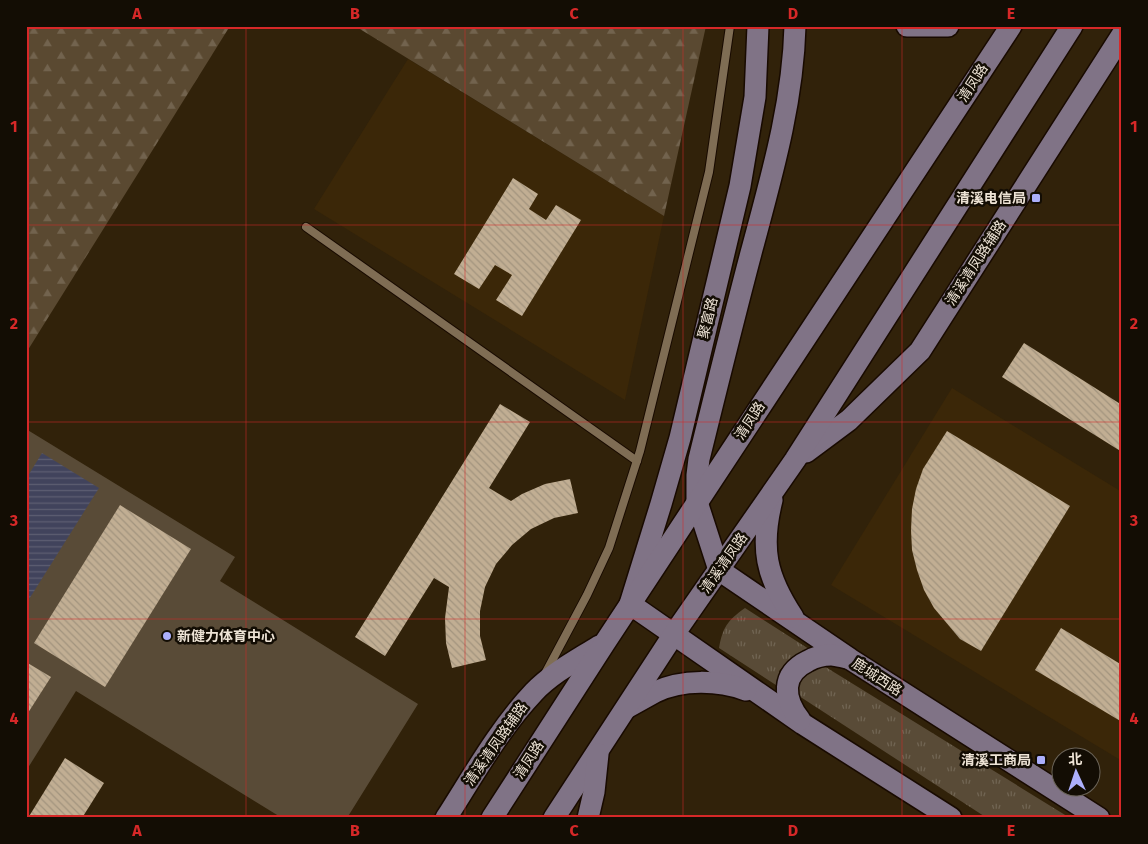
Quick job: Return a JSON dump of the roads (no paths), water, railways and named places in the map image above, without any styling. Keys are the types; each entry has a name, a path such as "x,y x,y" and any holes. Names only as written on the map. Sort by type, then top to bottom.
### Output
{"main road":[{"name":"聚富路","path":"630,604 680,438 740,186 755,97 758,26"},
{"name":"聚富路","path":"697,502 697,475 702,449 726,347 768,190 789,102 795,26"},
{"path":"907,26 948,26"},
{"name":"清凤路","path":"492,818 630,604 1010,26"},
{"path":"795,460 1072,26"},
{"name":"清溪清凤路辅路","path":"795,460 849,420 920,351 1122,36"},
{"name":"清溪清凤路","path":"625,708 795,460"},
{"path":"774,491 768,516 765,542 770,571 779,596 798,624"},
{"path":"697,502 719,570"},
{"name":"鹿城西路","path":"719,570 850,659 1099,818"},
{"path":"630,604 803,724 951,818"},
{"name":"清溪清凤路辅路","path":"446,818 511,719 535,691 571,663 604,644"},
{"path":"803,724 792,710 787,695 788,678 798,666 814,658 831,655 850,659"},
{"path":"554,818 625,708 657,691 692,682 732,685 761,695"},
{"path":"588,818 594,792 599,749"}],"lane":[{"path":"535,691 562,645 609,548 637,460 709,172 730,26"},
{"path":"306,227 637,460"}],"water":[{"path":"42,453 99,488 26,604 26,479"}],"place":[{"name":"清溪电信局","path":"1036,198"},
{"name":"新健力体育中心","path":"167,636"},
{"name":"清溪工商局","path":"1041,760"}]}
